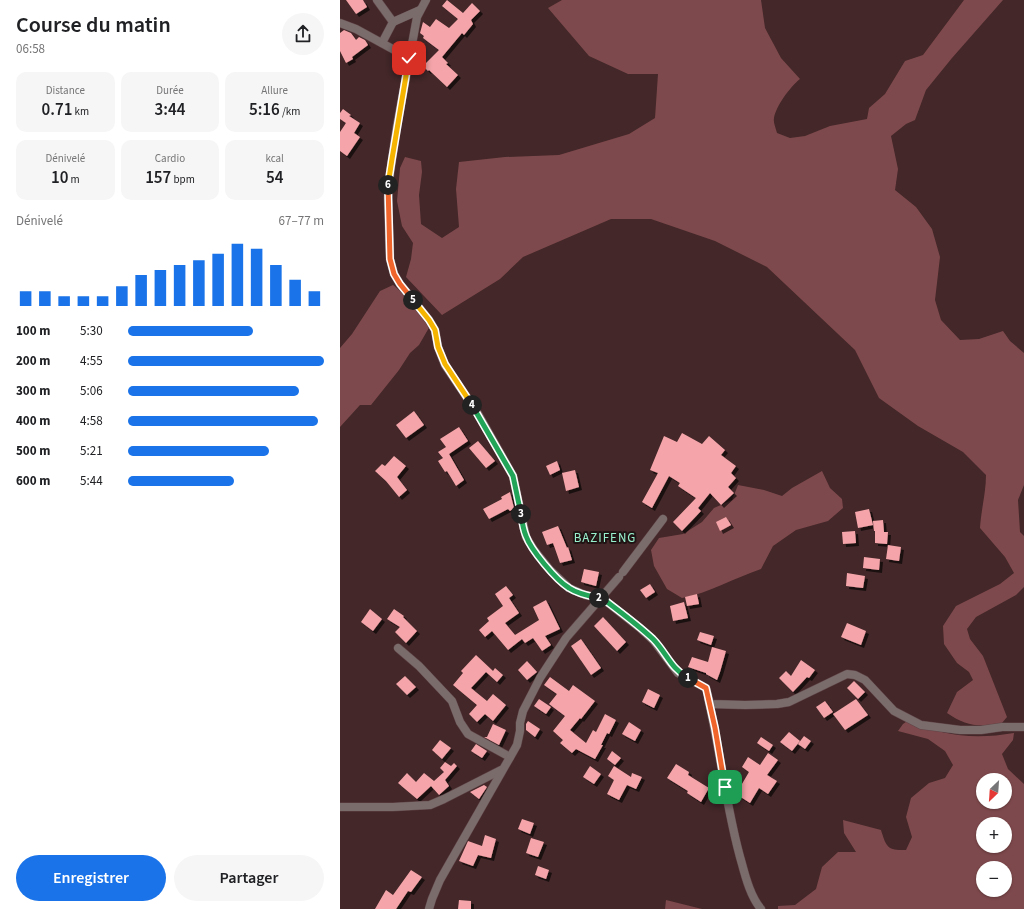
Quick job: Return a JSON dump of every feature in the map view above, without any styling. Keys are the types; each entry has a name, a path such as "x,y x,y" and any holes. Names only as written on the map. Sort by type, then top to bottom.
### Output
{"street":[{"path":"377,0 393,22"},
{"path":"426,0 417,17 389,180 388,198 390,259 394,274 400,284 429,320 435,330 438,347 445,364 478,414 513,476 524,532 534,550 550,570 569,588 585,595 602,598 640,628 654,641 678,673 706,688 710,704 777,704 789,702 847,674 855,675 865,680 894,710 921,726 960,730 1024,727"},
{"path":"382,43 393,22 420,10"},
{"path":"340,23 356,29 409,58"},
{"path":"429,909 440,880 517,745 523,711 540,678 566,638 602,598 663,519"},
{"path":"398,648 419,666 452,701 460,722 468,734 510,756"},
{"path":"706,688 715,728 734,837 746,878 757,904 761,909"},
{"path":"340,807 430,805 502,769"}],"shaded area":[{"path":"562,0 761,0 765,28 781,58 800,79 784,97 775,113 774,118 777,133 790,138 805,136 830,126 867,119 869,108 885,94 905,61 923,55 964,0 1003,0 926,90 915,120 906,124 891,136 898,169 895,190 916,207 932,229 940,257 935,300 941,320 960,340 979,339 1003,331 1010,341 1024,353 1024,485 1018,500 1020,532 1024,536 1024,587 1016,595 976,617 967,629 970,639 983,656 1007,717 1002,723 973,725 960,721 947,713 957,692 973,680 969,672 957,663 944,644 943,626 956,606 1000,584 1014,573 1005,557 980,528 986,475 963,452 918,426 879,398 855,350 767,267 715,241 651,219 611,219 523,257 500,279 442,315 406,277 411,259 413,243 402,226 397,201 400,168 405,157 421,161 422,172 419,195 421,224 442,238 459,227 456,189 459,162 505,157 559,155 629,134 655,118 658,74 628,74 589,56 548,8"},
{"path":"393,285 404,294 430,326 419,345 410,353 399,370 371,405 360,405 340,427 340,348 352,334 380,291"},
{"path":"822,471 830,488 842,499 843,508 828,521 796,530 773,546 761,569 692,596 682,598 667,589 654,566 651,550 659,538 683,534 702,522 714,508 732,500 738,485 764,490 782,496 792,488"},
{"path":"910,719 935,730 961,735 987,736 1014,733 1013,740 1002,754 1008,769 1024,784 1024,909 778,909 778,906 795,905 816,889 822,867 838,852 856,852 844,833 843,820 881,830 884,840 888,846 895,850 906,850 912,837 906,817 911,798 929,783 945,778 953,765 945,751 928,739 898,731 903,724"},
{"path":"666,900 702,909 665,909"}],"building":[{"path":"346,0 363,0 367,7 356,14"},
{"path":"447,0 463,13 472,3 480,11 471,20 473,24 464,35 462,33 442,57 448,63 446,64 458,75 447,87 423,66 439,50 423,38 424,36 420,33 423,22 430,27 436,19 449,28 458,19 442,6"},
{"path":"344,30 351,33 356,40 359,37 365,40 368,45 352,57 353,59 346,63 340,51 340,33"},
{"path":"343,109 351,115 349,116 360,123 354,133 360,137 347,156 340,151 340,132 346,123 340,119 340,113"},
{"path":"414,411 424,425 406,438 396,425"},
{"path":"459,427 468,441 449,454 464,480 456,486 447,471 445,472 438,461 443,458 438,452 446,447 440,439"},
{"path":"682,433 702,444 709,436 725,450 721,455 736,466 731,473 736,478 728,487 734,493 721,505 710,493 698,508 701,511 682,531 673,522 696,498 678,486 680,483 669,476 652,508 642,502 658,473 650,470 664,436 677,442"},
{"path":"478,441 495,461 486,468 469,448"},
{"path":"394,456 406,466 397,477 407,490 399,497 386,481 375,471 382,464 385,466"},
{"path":"557,461 560,470 550,475 546,466"},
{"path":"575,470 579,487 566,491 562,473"},
{"path":"510,492 514,508 510,511 508,509 489,519 483,509 502,499 501,497"},
{"path":"869,509 873,525 858,528 855,512"},
{"path":"726,517 731,525 720,531 716,522"},
{"path":"883,520 884,532 888,532 887,544 875,543 873,521"},
{"path":"558,526 567,548 568,547 572,560 560,563 553,543 547,545 542,532"},
{"path":"855,531 856,543 843,544 842,532"},
{"path":"888,545 901,547 899,561 886,559"},
{"path":"864,557 880,559 879,570 863,568"},
{"path":"584,569 599,572 596,586 581,582"},
{"path":"847,573 865,576 863,588 846,586"},
{"path":"650,584 655,592 646,598 640,590"},
{"path":"506,586 513,595 509,598 519,613 505,623 515,635 539,620 533,607 546,600 560,629 545,636 551,645 542,651 533,638 525,643 522,639 508,650 492,631 485,637 479,630 489,621 487,618 503,606 495,594"},
{"path":"697,594 699,604 687,606 685,597"},
{"path":"684,602 688,618 673,621 670,606"},
{"path":"370,609 382,619 373,631 361,622"},
{"path":"394,609 404,616 403,617 417,631 406,643 395,632 400,627 387,619"},
{"path":"603,617 626,642 617,651 594,626"},
{"path":"847,623 866,631 861,645 841,637"},
{"path":"700,632 714,636 711,645 697,640"},
{"path":"581,639 601,668 591,675 571,646"},
{"path":"712,647 726,651 717,680 706,673 688,667 692,657 708,662"},
{"path":"476,655 493,671 495,668 503,675 497,682 486,672 471,688 487,701 493,694 506,705 493,721 485,714 477,722 469,714 477,705 453,685 463,673 461,671"},
{"path":"801,660 815,670 809,678 807,677 793,692 779,678 786,671 791,676"},
{"path":"527,661 537,672 527,680 518,670"},
{"path":"405,676 416,687 407,695 396,684"},
{"path":"550,677 569,691 573,685 595,701 570,730 586,743 593,730 596,732 605,714 616,720 609,734 607,733 601,745 603,745 595,759 576,749 572,753 560,743 563,740 553,731 565,716 549,704 557,694 544,685"},
{"path":"854,681 865,692 858,699 847,688"},
{"path":"648,689 660,695 654,708 642,702"},
{"path":"539,699 551,707 546,714 534,706"},
{"path":"856,699 868,715 845,730 833,714"},
{"path":"825,701 833,712 824,718 816,707"},
{"path":"528,721 540,729 535,737 526,730 526,724"},
{"path":"629,722 641,730 635,741 622,734"},
{"path":"493,724 506,730 499,745 484,737 487,737"},
{"path":"789,732 800,741 792,751 780,742"},
{"path":"804,736 811,741 805,749 798,744"},
{"path":"761,737 773,745 769,751 757,743"},
{"path":"440,740 451,748 442,759 432,750"},
{"path":"476,744 487,751 482,758 471,751"},
{"path":"612,751 621,758 615,765 607,759"},
{"path":"768,753 778,760 767,775 777,781 768,794 759,788 750,803 736,794 749,772 742,767 748,757 760,765"},
{"path":"445,762 451,766 454,763 457,766 445,780 449,786 439,795 431,786 417,799 398,783 407,773 416,782 424,773 434,781 444,772 440,768"},
{"path":"676,764 689,772 688,775 709,788 701,802 687,793 688,791 667,778"},
{"path":"590,766 601,774 594,784 583,777"},
{"path":"614,766 631,777 632,773 642,777 636,789 627,785 619,800 607,794 614,780 608,776"},
{"path":"484,785 487,787 479,799 470,792"},
{"path":"522,819 534,823 530,834 518,829"},
{"path":"485,835 496,839 491,858 478,855 473,866 459,861 468,841 482,846"},
{"path":"531,838 544,842 538,857 526,853"},
{"path":"538,866 549,870 546,879 535,875"},
{"path":"411,870 422,877 411,892 408,891 396,909 375,909 386,890 393,895"},
{"path":"459,900 471,901 471,909 458,909"}],"district":[{"name":"BAZIFENG","path":"605,537"}],"route":[{"path":"409,58 389,180 388,198 390,259 394,274 435,330 438,347 445,364 478,414 513,476 526,537 534,550 550,570 569,588 585,595 602,598 654,641 678,673 706,688 715,728 725,787"}]}
